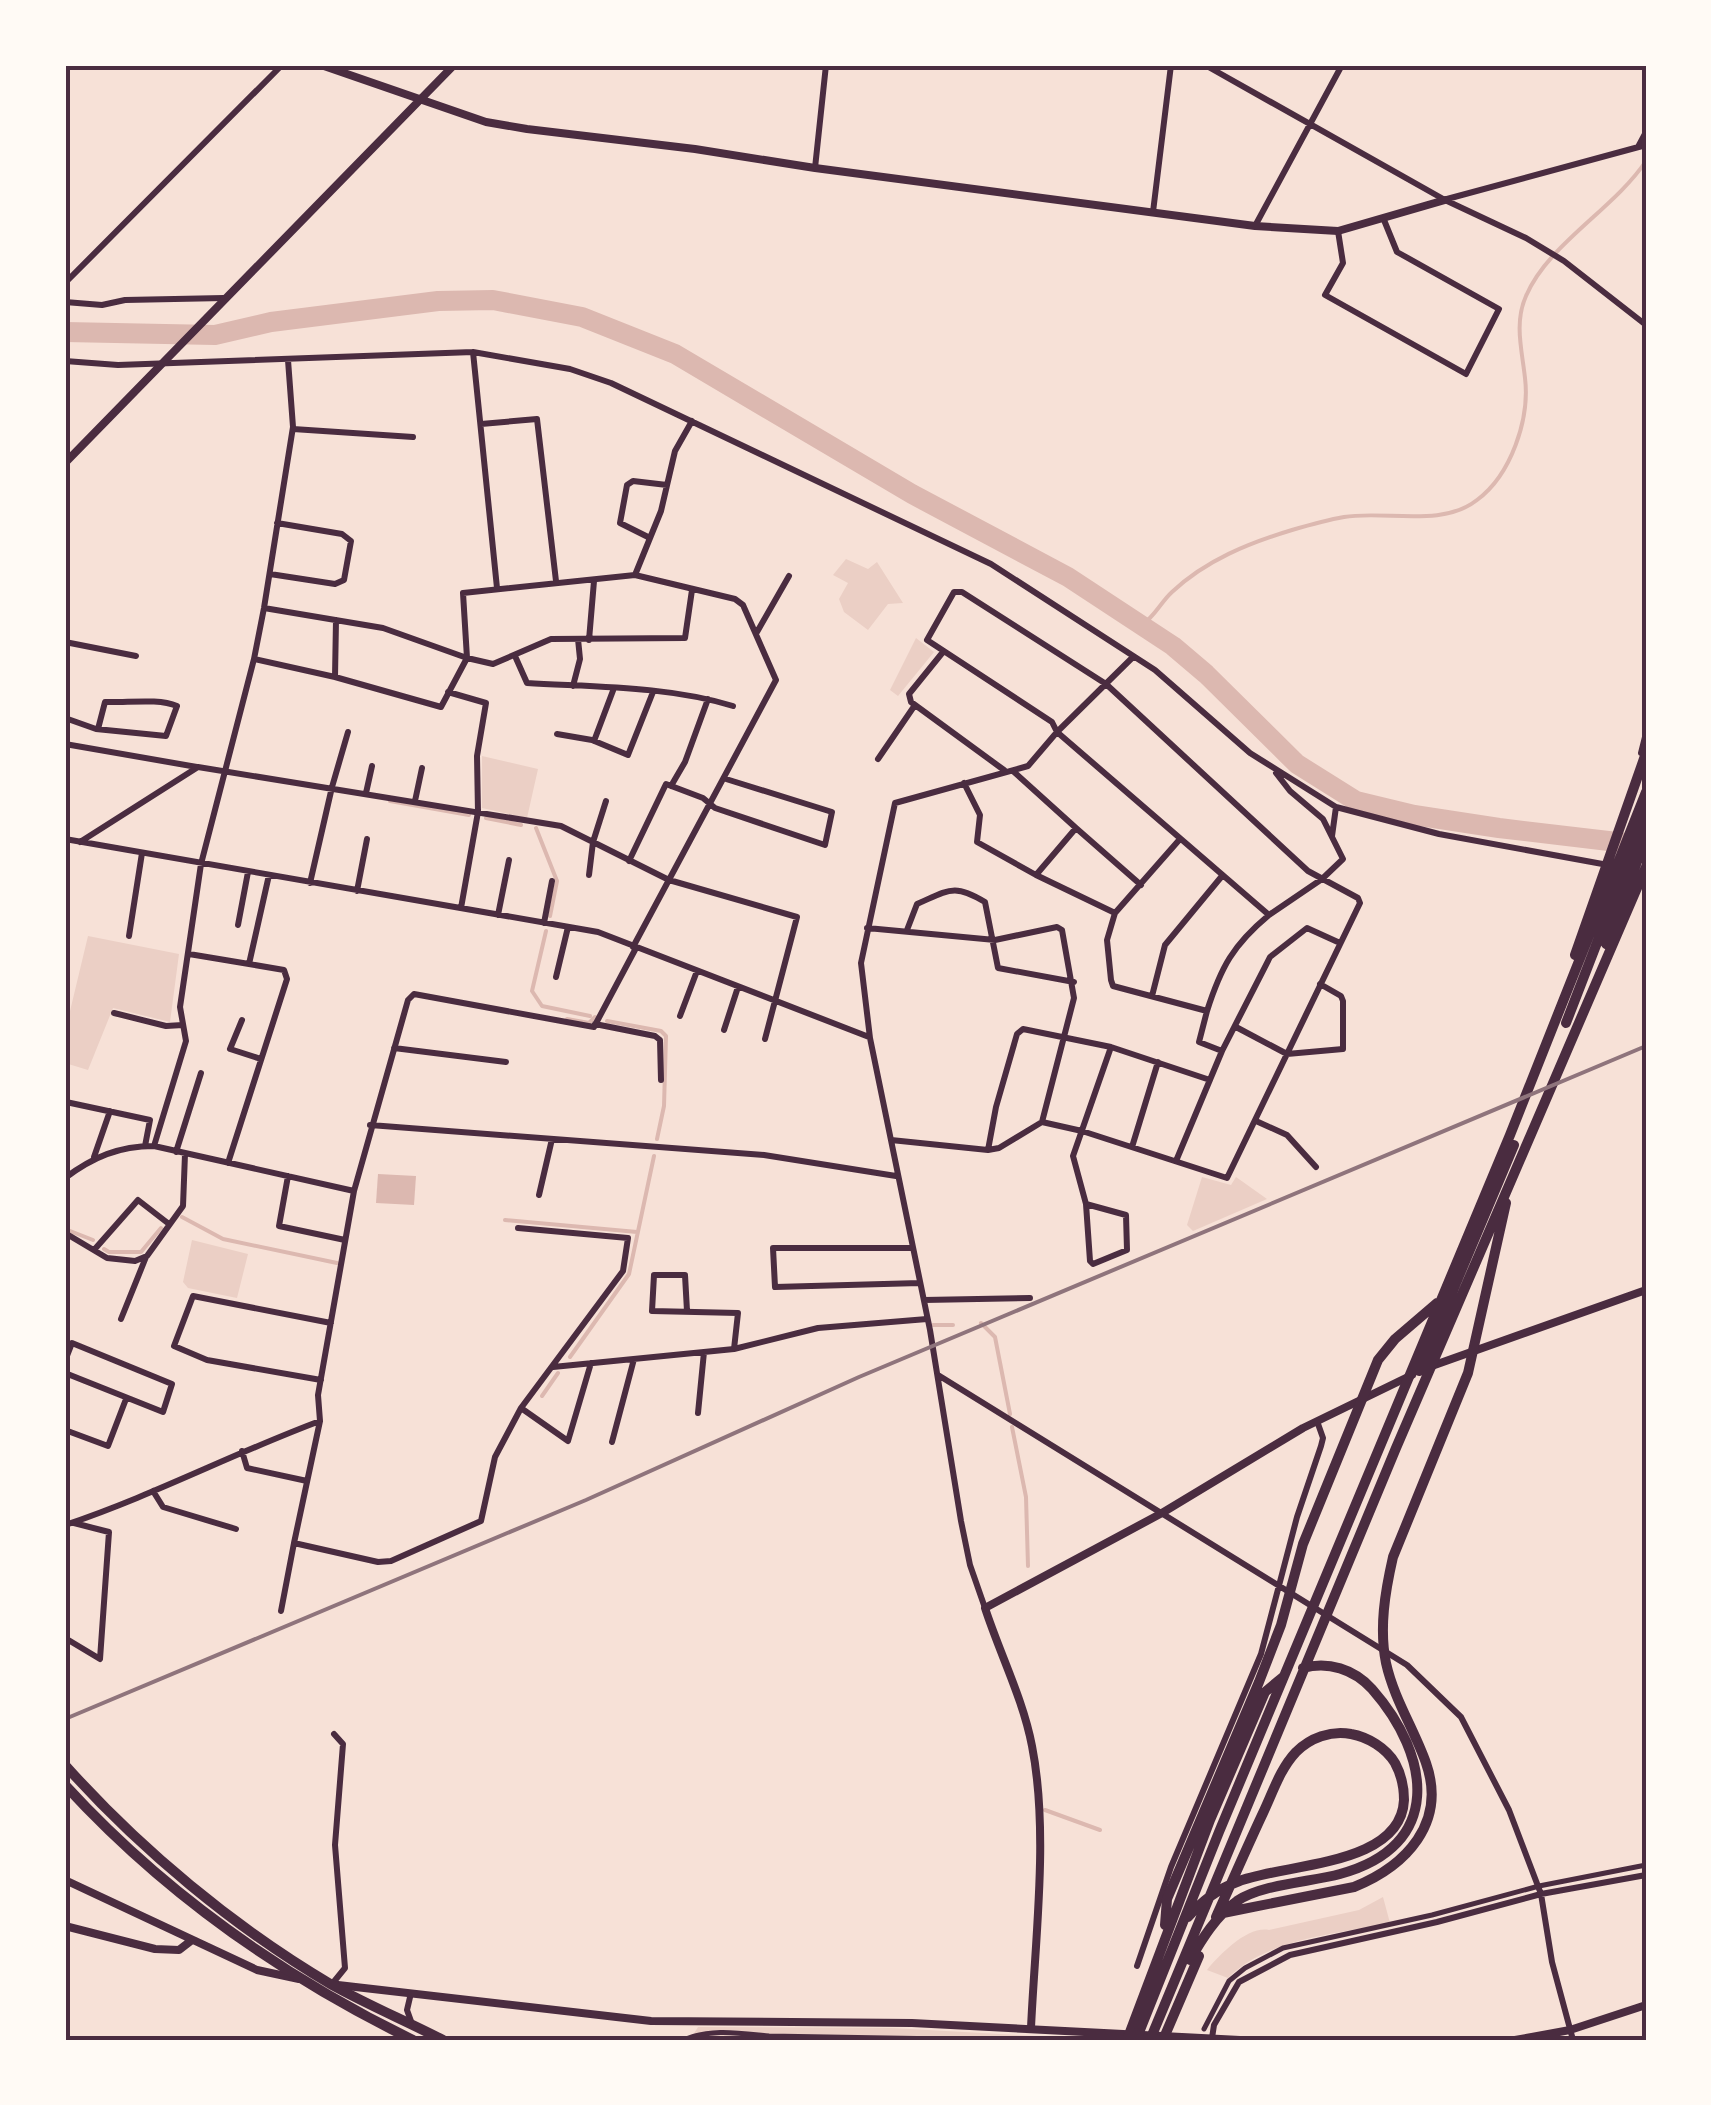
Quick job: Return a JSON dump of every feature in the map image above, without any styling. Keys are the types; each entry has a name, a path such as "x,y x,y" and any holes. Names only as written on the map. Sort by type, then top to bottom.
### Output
{"highway":[{"path":"1561,1010 1573,960 1646,753"},
{"path":"1132,2038 1561,1010 1646,792"},
{"path":"1570,1026 1646,816"},
{"path":"1157,2039 1513,1173 1646,838"},
{"path":"1570,1026 1646,869"},
{"path":"1419,1371 1514,1145"},
{"path":"1223,1914 1354,1886 1391,1868 1418,1842 1431,1810 1431,1781 1389,1674 1383,1617 1393,1557 1468,1374 1513,1173"},
{"path":"1163,1961 1167,1899 1259,1682 1281,1625 1303,1544 1378,1360 1440,1300"},
{"path":"1132,2038 1231,1770 1265,1692 1275,1681 1308,1666 1328,1665 1357,1676 1383,1703 1406,1747 1420,1794 1412,1824 1388,1851 1373,1861 1342,1874 1238,1900 1203,1937 1157,2039"},
{"path":"1132,2038 1174,1934 1224,1888 1257,1876 1355,1854 1381,1842 1396,1825 1403,1807 1403,1782 1382,1748 1353,1734 1337,1732 1315,1738 1284,1766 1241,1862 1157,2039"},
{"path":"65,1765 176,1874 231,1916 332,1984 443,2040"},
{"path":"65,1785 162,1879 222,1927 303,1980 413,2040"}],"street":[{"path":"65,283 282,65"},
{"path":"321,65 486,122 514,127 695,148 815,168 1255,226 1338,230 1384,220 1642,146 1646,132"},
{"path":"65,463 454,65"},
{"path":"815,168 826,65"},
{"path":"1153,212 1170,65"},
{"path":"1205,65 1445,200 1526,238 1564,261 1646,325"},
{"path":"1255,226 1342,65"},
{"path":"1338,230 1343,263 1326,295 1466,374 1499,310 1397,252 1384,220"},
{"path":"65,302 221,301"},
{"path":"65,361 118,365 165,360 288,360 473,352 612,382 991,564 1155,670 1250,754 1336,807 1439,834 1646,869"},
{"path":"473,352 497,588"},
{"path":"150,1146 186,1041 180,1007 201,864 254,659 270,574 293,429 288,360"},
{"path":"481,424 538,418 556,582"},
{"path":"634,575 650,538 675,451 692,421"},
{"path":"293,429 414,437"},
{"path":"650,538 620,524 627,485 633,481 667,485"},
{"path":"270,574 334,584 344,580 350,541 342,534 277,523"},
{"path":"254,659 440,707 467,658 463,593 634,575 735,599 743,606 776,680 594,1027 414,994 408,1000 354,1190 321,1380 320,1421 280,1612"},
{"path":"756,633 789,576"},
{"path":"589,640 594,581"},
{"path":"264,608 383,628 494,664 551,639 685,638 692,590"},
{"path":"1042,1122 1227,1178 1360,904 1358,898 1308,871 1106,684 962,592 954,592 927,640 1052,722 1057,732 1269,915"},
{"path":"335,677 336,620"},
{"path":"573,686 580,658 578,639"},
{"path":"65,642 136,656"},
{"path":"944,652 908,694 915,704 1009,771 1141,885"},
{"path":"515,656 527,683 708,698 733,706"},
{"path":"1031,2028 1039,1830 1037,1775 1021,1706 967,1550 924,1300 870,1038 860,963 895,803 1028,766 1133,657"},
{"path":"594,741 614,688"},
{"path":"448,692 486,703 477,756 478,812 460,908"},
{"path":"558,734 594,741 628,755 653,692"},
{"path":"671,786 685,762 708,698"},
{"path":"65,718 98,729 166,736 177,706 164,700 144,704 105,702 98,729"},
{"path":"878,759 915,704"},
{"path":"310,883 348,732"},
{"path":"1646,733 1641,753 1646,753"},
{"path":"65,744 561,826 669,880 797,917 765,1038"},
{"path":"366,793 372,766"},
{"path":"80,842 198,767"},
{"path":"415,802 422,768"},
{"path":"1222,1051 1199,1042 1218,979 1239,940 1343,859 1322,819 1290,791 1272,768"},
{"path":"630,861 666,784 710,802 715,808 825,845 832,812 726,779"},
{"path":"964,783 980,815 977,842 1115,914"},
{"path":"589,875 593,842 606,800"},
{"path":"1332,838 1336,807"},
{"path":"1036,875 1076,828"},
{"path":"65,839 598,932 870,1038"},
{"path":"358,891 366,839"},
{"path":"1180,839 1115,914 1107,940 1113,986 1207,1012"},
{"path":"128,936 142,853"},
{"path":"498,915 508,860"},
{"path":"238,925 248,872"},
{"path":"249,964 269,876"},
{"path":"1152,996 1164,945 1222,876"},
{"path":"544,923 552,881"},
{"path":"908,930 918,904 952,888 964,889 985,902 998,968 1074,982"},
{"path":"556,977 568,927"},
{"path":"868,928 995,940 1057,927 1062,930 1074,982 1066,1038 1042,1122 1000,1148 988,1150 891,1140"},
{"path":"1176,1161 1222,1051 1270,957 1307,928 1340,943"},
{"path":"189,954 284,970 286,975 228,1163"},
{"path":"680,1016 696,972"},
{"path":"1236,1027 1287,1054 1342,1049 1343,1001 1320,984"},
{"path":"724,1030 738,987"},
{"path":"114,1013 166,1026 183,1025"},
{"path":"242,1020 230,1049 261,1060"},
{"path":"596,1024 655,1036 661,1047 661,1080"},
{"path":"988,1150 996,1107 1018,1034 1023,1030 1112,1047 1210,1080"},
{"path":"1086,1204 1126,1215 1127,1250 1093,1264 1090,1261 1086,1204 1073,1156 1112,1047"},
{"path":"394,1048 506,1062"},
{"path":"1132,1147 1158,1062"},
{"path":"176,1152 200,1073"},
{"path":"66,1102 150,1120 150,1146"},
{"path":"94,1159 110,1111"},
{"path":"1256,1121 1288,1135 1316,1167"},
{"path":"370,1125 764,1155 896,1176"},
{"path":"539,1195 552,1139"},
{"path":"65,1178 69,1171 94,1159 130,1146 150,1146 354,1190"},
{"path":"121,1319 147,1256 183,1206 186,1154"},
{"path":"288,1176 279,1226 346,1240"},
{"path":"94,1250 138,1200 169,1224"},
{"path":"294,1543 364,1560 390,1561 481,1521 494,1457 521,1408 623,1270 628,1238 518,1228"},
{"path":"65,1233 107,1258 135,1262 147,1256"},
{"path":"912,1248 773,1248 775,1287 920,1283"},
{"path":"687,1312 686,1275 654,1274 652,1311 687,1312 738,1313 734,1349"},
{"path":"984,1608 1162,1514 1317,1421 1419,1371 1646,1290"},
{"path":"321,1380 207,1360 174,1346 194,1296 331,1323"},
{"path":"924,1300 1030,1298"},
{"path":"553,1367 734,1349 818,1328 927,1319"},
{"path":"65,1361 72,1343 172,1384 163,1412 65,1373"},
{"path":"698,1414 704,1352"},
{"path":"612,1442 634,1359"},
{"path":"521,1408 568,1440 590,1363"},
{"path":"938,1375 1408,1665 1461,1716 1509,1810 1540,1890 1552,1962 1573,2040"},
{"path":"65,1430 108,1446 126,1399"},
{"path":"68,1524 320,1421"},
{"path":"1138,1966 1177,1852 1261,1654 1297,1517 1323,1438 1317,1421"},
{"path":"242,1450 248,1468 307,1481"},
{"path":"153,1491 163,1507 236,1529"},
{"path":"65,1638 100,1659 109,1532 68,1524"},
{"path":"332,1984 345,1968 335,1845 343,1744 334,1734"},
{"path":"1204,2029 1229,1981 1274,1952 1646,1865"},
{"path":"1212,2038 1214,2025 1238,1982 1290,1955 1540,1890 1646,1875"},
{"path":"65,1880 257,1970 332,1984 651,2020 912,2023 1031,2028 1132,2038 1240,2040"},
{"path":"65,1926 156,1948 179,1950 192,1940"},
{"path":"411,1994 407,2010 412,2024"},
{"path":"1515,2040 1570,2030 1646,2005"},
{"path":"683,2040 706,2032 730,2032 1005,2040"}],"shaded area":[{"path":"846,559 868,569 877,562 903,603 888,604 868,630 844,612 839,599 848,583 833,575"},
{"path":"916,638 934,652 898,696 890,690"},
{"path":"482,756 538,769 527,818 482,808"},
{"path":"88,936 179,954 170,1022 113,1008 88,1070 65,1063 65,1032"},
{"path":"378,1174 416,1176 414,1205 376,1203"},
{"path":"1202,1177 1231,1185 1236,1177 1267,1199 1193,1231 1187,1225"},
{"path":"192,1240 248,1254 237,1298 188,1288 183,1282"},
{"path":"1383,1897 1390,1923 1283,1946 1262,1954 1228,1978 1207,1970 1227,1949 1252,1932 1359,1910"},
{"path":"698,2027 892,2028 1108,2040 690,2040"}],"waterway":[{"path":"1142,625 1172,592 1199,571 1260,541 1344,517 1447,513 1463,508 1489,489 1508,461 1521,428 1526,394 1520,326 1526,296 1536,277 1565,243 1617,195 1646,161"},
{"path":"65,332 215,335 271,322 438,301 493,300 582,317 675,354 912,494 1068,577 1173,646 1297,764 1356,801 1414,815 1634,844"},
{"path":"390,801 469,815"},
{"path":"486,818 521,825"},
{"path":"536,828 557,881 550,916"},
{"path":"546,931 532,991 542,1006 590,1016"},
{"path":"567,1019 589,1023 595,1017"},
{"path":"607,1021 661,1031 666,1036 664,1106 657,1139"},
{"path":"570,1357 629,1274 654,1156"},
{"path":"182,1217 223,1239 337,1263"},
{"path":"505,1220 637,1232"},
{"path":"104,1249 141,1252 161,1228"},
{"path":"65,1229 93,1240"},
{"path":"981,1323 995,1337 1010,1414"},
{"path":"933,1325 953,1325"},
{"path":"542,1396 558,1373"},
{"path":"1012,1427 1026,1497 1028,1566"},
{"path":"1045,1810 1100,1830"}],"railway":[{"path":"65,1719 586,1500 859,1377 1646,1046"}]}
